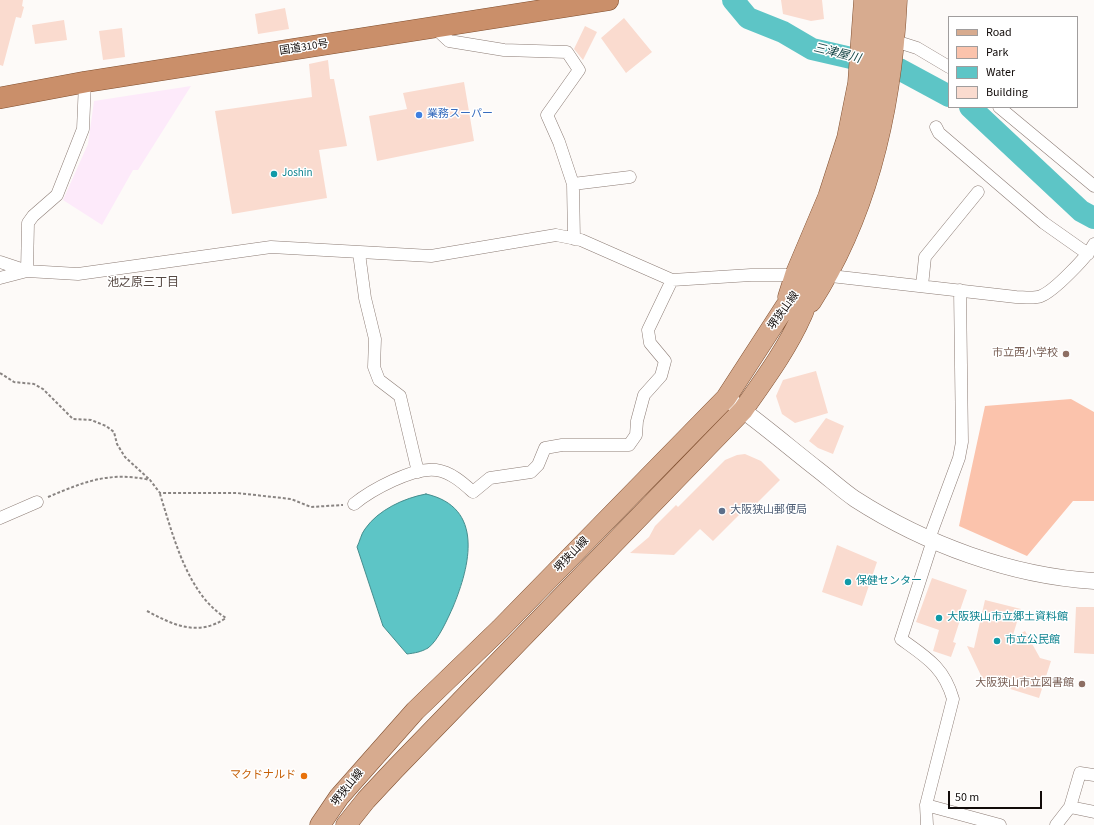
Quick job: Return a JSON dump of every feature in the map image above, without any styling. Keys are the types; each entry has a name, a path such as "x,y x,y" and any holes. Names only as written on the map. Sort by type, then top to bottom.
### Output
{"highway":[{"name":"国道310号","path":"0,98 84,82 608,0"}],"main road":[{"path":"812,275 828,197 847,138 858,83 864,0"},
{"name":"堺狭山線","path":"346,825 366,800 399,764 743,410 778,360 794,310 812,275 844,200 880,95 877,55 880,0"},
{"path":"880,95 894,45 897,0"},
{"name":"堺狭山線","path":"320,825 339,798 415,711 500,629 726,398 794,310"}],"street":[{"path":"434,27 449,41 504,50 566,52 579,70 547,116 559,142 573,184 574,239"},
{"path":"894,45 917,48 948,66"},
{"path":"27,271 28,223 33,216 56,195 83,129 84,82"},
{"path":"1000,108 1094,186"},
{"path":"0,262 27,271 78,274 271,247 431,256 556,235 581,240 672,280 751,275 812,275 1016,297 1041,296 1065,278 1092,251 1044,223 939,133 936,127"},
{"path":"573,184 630,177"},
{"path":"922,286 925,257 978,192"},
{"path":"359,253 365,298 375,339 374,367 379,380 400,396 418,472"},
{"path":"0,278 27,271"},
{"path":"354,504 368,493 418,472 436,470 455,477 474,492 490,478 531,472 538,465 545,448 562,445 629,445 636,435 637,421 644,395 661,376 665,361 650,343 648,330 672,280"},
{"path":"926,825 926,805 953,699 950,687 933,662 901,639 931,540 959,458 962,442 960,290"},
{"path":"726,398 854,498 893,522 931,540 1012,569 1047,576 1094,581"},
{"path":"0,518 37,502"},
{"path":"1056,825 1070,807 1080,773 1094,775"},
{"path":"926,805 1000,825"},
{"path":"1070,807 1094,812"}],"path":[{"path":"0,373 14,382 34,384 44,389 73,419 91,420 106,426 114,432 117,444 125,457 150,480 160,493 173,535 202,598 215,612 226,618 216,624 205,627 189,628 171,624 147,611"},
{"path":"37,502 87,481 116,476 137,477 150,480"},
{"path":"160,493 237,493 291,499 311,507 354,504"}],"shaded area":[{"path":"191,86 138,170 133,170 102,225 63,200 88,144 94,101"}],"green space":[{"path":"1071,399 1094,412 1094,501 1073,501 1027,556 959,526 985,406"}],"water":[{"path":"426,494 445,501 458,511 465,525 468,540 467,557 459,591 446,623 439,635 428,648 407,654 383,626 357,547 364,531 370,522 377,516 400,502"}],"building":[{"path":"0,0 23,0 22,6 24,7 21,18 16,17 3,66 0,65"},
{"path":"781,0 822,0 824,19 811,21 783,14"},
{"path":"285,8 289,29 258,34 255,14"},
{"path":"624,18 652,52 626,73 601,38"},
{"path":"64,20 67,40 35,44 32,25"},
{"path":"585,26 597,32 583,60 574,49"},
{"path":"122,28 125,57 103,60 99,31"},
{"name":"Joshin","path":"328,60 330,79 334,79 347,146 319,150 327,198 232,214 215,111 312,97 309,64"},
{"path":"464,82 474,141 377,161 369,116 407,109 403,93"},
{"path":"816,371 828,413 795,423 782,414 776,396 783,380"},
{"path":"826,418 844,426 833,454 818,448 809,441"},
{"path":"745,454 761,461 780,480 751,509 748,506 713,541 700,529 674,555 630,553 649,537 655,526 676,505 678,507 725,460 737,455"},
{"name":"保健センター","path":"837,545 877,562 862,606 822,592"},
{"path":"932,578 967,590 958,616 961,617 953,642 956,643 951,657 933,651 939,630 916,622"},
{"name":"市立公民館","path":"985,600 1021,609 1012,638 1025,631 1040,658 1051,661 1039,698 988,682 985,684 967,646 974,648"},
{"path":"1076,607 1094,607 1094,654 1074,653"}],"waterway":[{"name":"三津屋川","path":"733,0 748,18 783,32 812,49 899,69 948,95"},
{"name":"三津屋川","path":"971,108 1081,211 1094,218"}],"place":[{"name":"業務スーパー","path":"419,115"},
{"name":"Joshin","path":"274,174"},
{"name":"市立西小学校","path":"1066,354"},
{"name":"大阪狭山郵便局","path":"722,511"},
{"name":"保健センター","path":"848,582"},
{"name":"大阪狭山市立郷土資料館","path":"939,618"},
{"name":"市立公民館","path":"997,641"},
{"name":"大阪狭山市立図書館","path":"1082,684"},
{"name":"マクドナルド","path":"304,776"}],"district":[{"name":"池之原三丁目","path":"143,283"}]}
